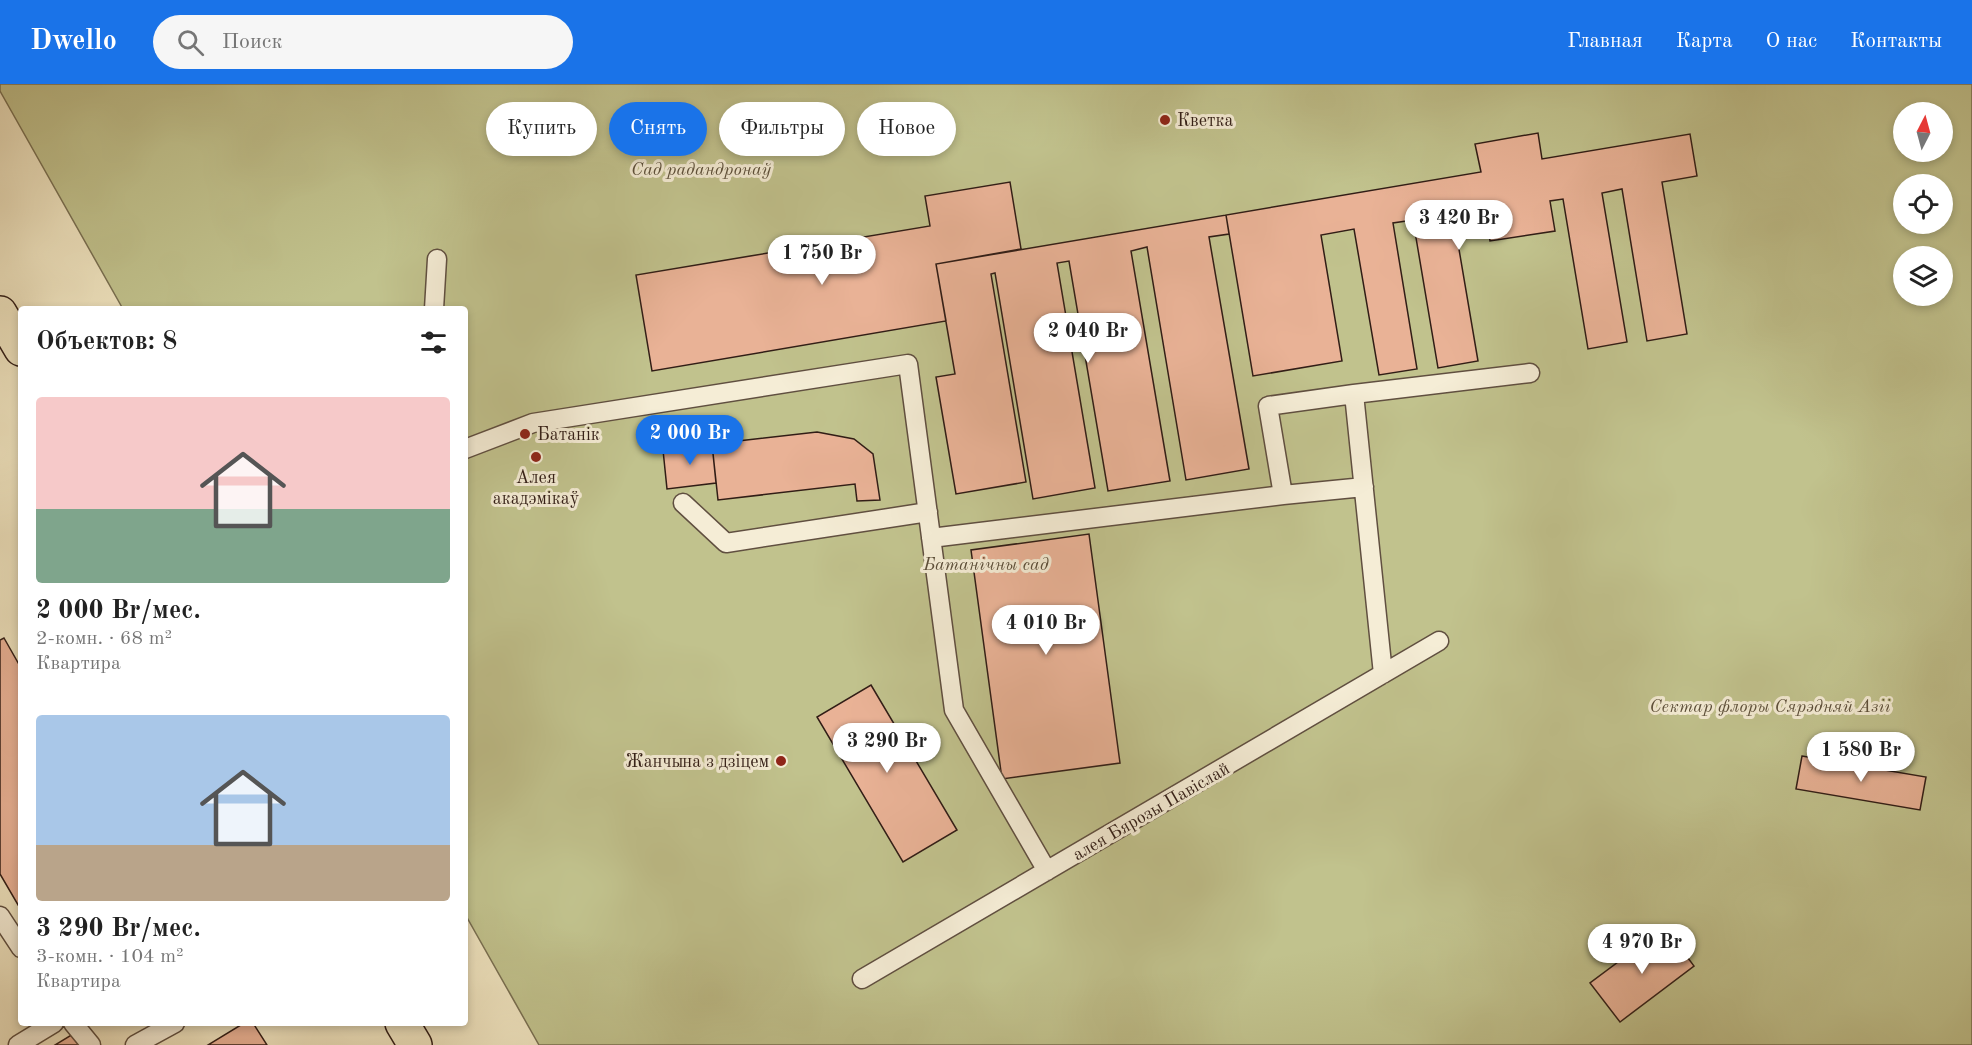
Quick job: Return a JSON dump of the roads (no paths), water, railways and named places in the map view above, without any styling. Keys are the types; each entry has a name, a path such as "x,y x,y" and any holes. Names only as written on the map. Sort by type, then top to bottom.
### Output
{"main road":[{"path":"0,313 18,344"},
{"path":"404,1026 415,1045"}],"lane":[{"path":"434,306 437,259"},
{"path":"468,447 533,423 908,364 954,710 1047,871"},
{"path":"1283,495 1268,406 1530,373"},
{"path":"1354,394 1383,674"},
{"path":"931,538 1364,487"},
{"path":"683,503 726,543 928,512"},
{"name":"алея Бярозы Павіслай","path":"862,979 1439,642"},
{"path":"0,916 11,941"},
{"path":"18,1045 49,1026"},
{"path":"75,1026 91,1045"},
{"path":"135,1045 170,1026"}],"place":[{"name":"Кветка","path":"1165,120"},
{"name":"Батанік","path":"525,434"},
{"name":"Алея акадэмікаў","path":"536,457"},
{"name":"Жанчына з дзіцем","path":"781,761"}],"park label":[{"name":"Сад радандронаў","path":"701,169"},
{"name":"Батанічны сад","path":"986,564"},
{"name":"Сектар флоры Сярэдняй Азіі","path":"1770,706"}]}
